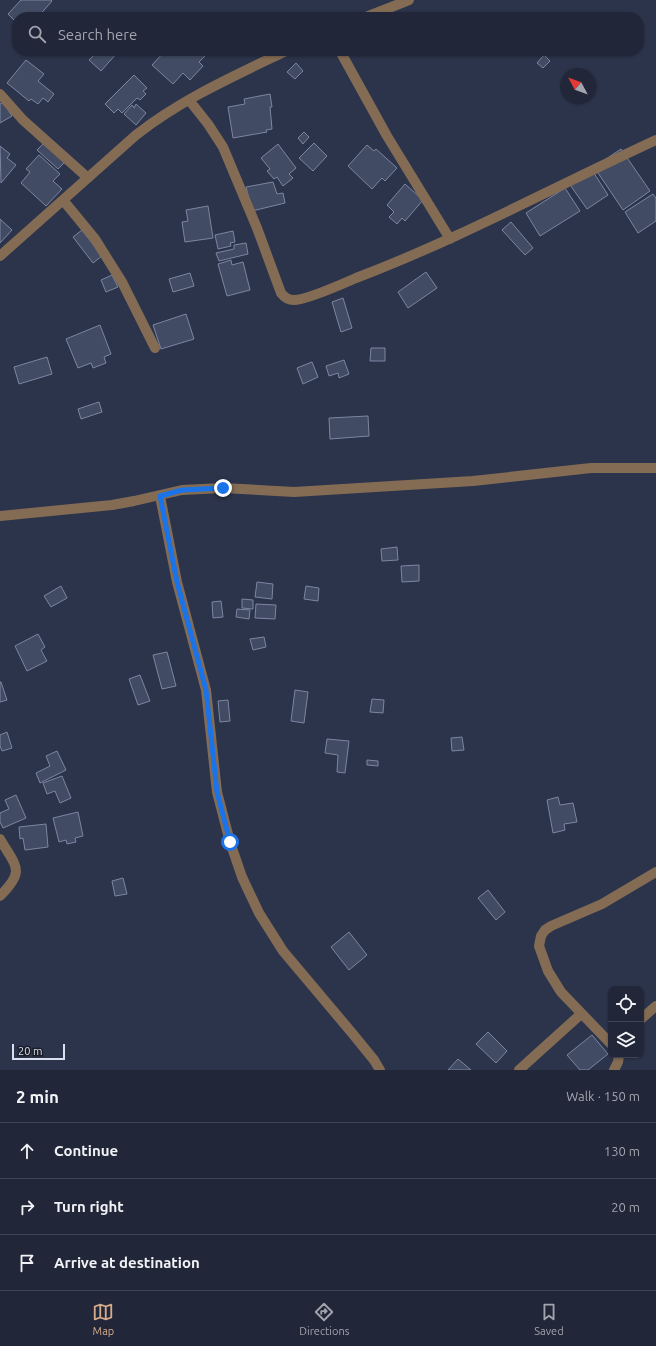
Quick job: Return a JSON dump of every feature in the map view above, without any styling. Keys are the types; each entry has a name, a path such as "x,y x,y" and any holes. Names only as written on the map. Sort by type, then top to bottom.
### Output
{"street":[{"path":"379,12 409,0"},
{"path":"0,256 136,135 157,119 209,88 276,56"},
{"path":"343,56 387,136 450,239"},
{"path":"0,94 23,120 88,178"},
{"path":"189,100 208,124 223,147 257,228 281,293 285,298 293,300 308,297 395,263 450,239 656,140"},
{"path":"63,200 95,239 122,282 155,348"},
{"path":"0,516 112,505 160,496 182,490 223,488 294,492 473,481 591,468 656,468"},
{"path":"160,496 177,582 206,690 217,792 230,842 242,877 259,913 283,951 357,1039 380,1070"},
{"path":"0,839 15,865 16,870 16,874 9,886 0,896"},
{"path":"608,1039 581,1014 561,992 548,971 539,946 541,936 545,930 551,926 602,904 656,872"},
{"path":"644,1016 656,1006"},
{"path":"519,1070 581,1014"},
{"path":"614,1070 619,1058"}],"building":[{"path":"21,0 52,1 42,12 12,12 12,18 8,14"},
{"path":"93,56 114,56 101,71 89,60"},
{"path":"160,56 205,56 199,62 203,66 190,80 183,73 173,84 152,65"},
{"path":"543,56 550,61 543,68 537,63"},
{"path":"26,60 44,74 38,81 54,94 48,102 43,98 38,104 31,99 29,101 7,83"},
{"path":"296,63 303,71 295,79 287,72"},
{"path":"134,75 147,88 143,91 146,94 140,100 137,98 122,113 118,109 114,113 105,104"},
{"path":"270,94 272,107 270,107 272,129 266,130 267,132 233,138 228,107 245,104 244,99"},
{"path":"3,102 12,116 0,123 0,104"},
{"path":"136,104 146,113 136,125 124,114 132,105 134,108"},
{"path":"304,132 309,137 303,144 298,138"},
{"path":"45,142 65,162 58,169 37,150"},
{"path":"314,143 327,156 313,171 299,158"},
{"path":"278,144 296,168 289,174 293,178 283,186 277,177 274,179 267,171 270,169 261,158"},
{"path":"367,145 374,151 376,149 397,168 385,181 382,178 372,189 348,166"},
{"path":"0,146 10,154 7,158 16,165 1,183"},
{"path":"621,149 650,191 623,210 594,167"},
{"path":"39,155 60,174 53,181 62,189 46,206 21,183 30,172 26,169"},
{"path":"590,167 608,195 587,209 568,182"},
{"path":"273,182 277,194 283,193 285,203 252,211 246,187"},
{"path":"405,184 423,200 405,221 402,218 397,224 389,217 394,212 387,205"},
{"path":"565,188 580,211 540,236 526,213"},
{"path":"653,194 656,198 656,221 638,233 625,212"},
{"path":"208,206 213,238 185,242 182,222 188,221 186,210"},
{"path":"0,219 12,230 0,243"},
{"path":"511,222 533,248 525,255 502,230"},
{"path":"82,230 102,256 93,263 73,237"},
{"path":"233,231 235,242 230,243 231,246 218,249 215,235"},
{"path":"246,243 248,254 219,261 216,253 234,249 234,245"},
{"path":"231,260 232,265 243,262 250,290 227,296 218,264"},
{"path":"426,272 437,288 408,308 398,292"},
{"path":"190,273 194,286 173,292 169,279"},
{"path":"112,275 118,287 106,292 101,280"},
{"path":"343,298 352,328 341,332 332,302"},
{"path":"186,314 194,339 161,349 153,325"},
{"path":"100,325 111,354 104,357 106,363 93,368 91,363 78,368 66,339"},
{"path":"371,348 385,348 385,361 370,361"},
{"path":"47,357 52,374 19,384 14,367"},
{"path":"344,360 349,374 339,378 338,373 329,376 326,366"},
{"path":"312,362 318,377 303,384 297,368"},
{"path":"99,402 102,412 81,419 78,409"},
{"path":"368,416 369,436 330,439 329,418"},
{"path":"397,547 398,560 382,561 381,549"},
{"path":"419,565 419,581 402,582 401,566"},
{"path":"257,582 273,584 272,599 255,597"},
{"path":"61,586 67,598 51,607 44,596"},
{"path":"306,586 319,588 318,601 304,599"},
{"path":"242,599 253,600 253,609 242,608"},
{"path":"221,601 223,617 213,618 212,602"},
{"path":"256,604 276,605 275,619 255,618"},
{"path":"237,609 250,610 249,619 236,617"},
{"path":"38,634 45,647 41,650 47,661 27,671 15,646"},
{"path":"264,637 266,647 253,650 250,639"},
{"path":"167,652 176,686 162,689 153,655"},
{"path":"140,675 150,701 138,705 129,679"},
{"path":"0,682 7,700 0,702"},
{"path":"295,690 308,692 304,723 291,721"},
{"path":"372,699 384,700 383,713 370,712"},
{"path":"228,700 230,721 220,722 218,701"},
{"path":"7,732 12,748 2,751 0,746 0,735"},
{"path":"462,737 464,750 452,751 451,738"},
{"path":"327,739 349,741 345,773 337,772 338,755 325,753"},
{"path":"57,751 66,770 40,783 36,773 50,766 46,756"},
{"path":"367,760 378,761 378,766 367,765"},
{"path":"62,776 71,798 60,803 55,791 47,794 43,783"},
{"path":"16,795 26,818 3,828 0,822 0,813 9,809 5,800"},
{"path":"558,797 560,805 573,803 577,822 564,824 565,830 553,833 547,800"},
{"path":"78,812 83,836 75,838 76,842 67,844 66,840 59,842 53,818"},
{"path":"46,824 48,847 25,850 23,838 20,839 19,827"},
{"path":"123,878 127,894 115,896 112,881"},
{"path":"488,890 505,912 496,920 478,898"},
{"path":"349,932 367,955 349,970 331,947"},
{"path":"488,1032 507,1051 496,1063 476,1044"},
{"path":"592,1035 608,1054 588,1070 580,1070 567,1055"},
{"path":"458,1059 471,1070 448,1070"}],"route":[{"path":"223,488 182,490 160,496 177,582 206,690 217,792 230,842"}]}
